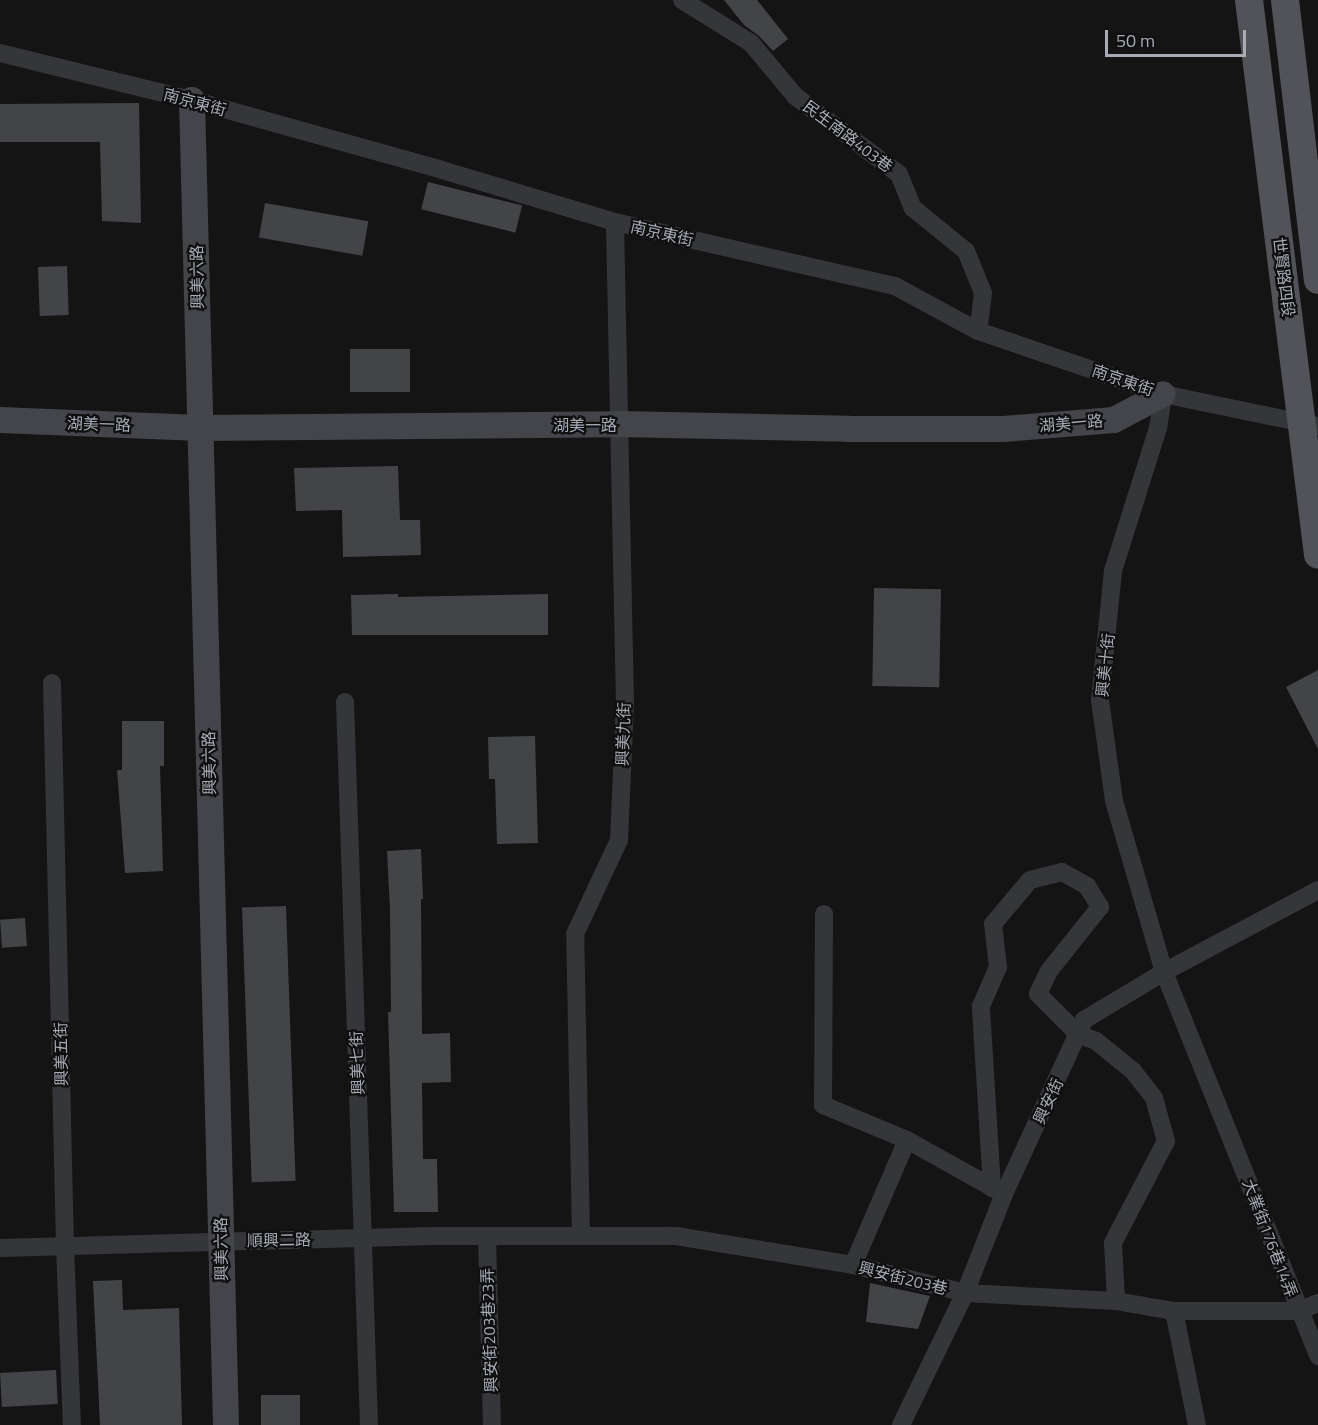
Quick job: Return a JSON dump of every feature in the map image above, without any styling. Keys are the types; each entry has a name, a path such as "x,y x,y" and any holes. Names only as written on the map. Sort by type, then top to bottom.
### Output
{"main road":[{"name":"世賢路四段","path":"1250,0 1310,424 1318,555"},
{"name":"世賢路四段","path":"1285,0 1318,280"}],"street":[{"name":"民生南路403巷","path":"682,0 751,43 795,96 899,174 913,208 966,251 983,293 978,331"},
{"name":"南京東街","path":"0,53 192,100 442,170 615,222 895,286 978,331 1163,394 1310,424"},
{"name":"興美六路","path":"192,100 225,1425"},
{"name":"興美九街","path":"580,1236 575,934 619,840 625,703 617,424 615,222"},
{"name":"湖美一路","path":"0,420 200,428 617,424 849,429 1004,429 1114,420 1163,394"},
{"name":"興美十街","path":"1163,394 1158,428 1113,571 1100,700 1114,801 1164,972 1225,1118"},
{"name":"興美五街","path":"52,683 65,1246 72,1425"},
{"name":"興美七街","path":"345,702 369,1425"},
{"path":"998,1191 981,1006 998,967 993,924 1030,880 1062,872 1087,886 1100,907 1049,970 1038,994 1079,1035 1096,1041 1133,1071 1154,1098 1166,1141 1113,1243 1116,1300"},
{"name":"興安街","path":"901,1425 965,1293 998,1191 1079,1035 1084,1020 1164,972 1318,890"},
{"path":"824,914 823,1105 908,1140 998,1191"},
{"name":"大業街176巷14弄","path":"1225,1118 1298,1311 1318,1356"},
{"path":"853,1265 908,1140"},
{"name":"興安街203巷","path":"487,1236 676,1236 853,1265 965,1293 1116,1300 1174,1311 1298,1311 1318,1303"},
{"name":"順興二路","path":"0,1248 487,1236"},
{"name":"興安街203巷23弄","path":"487,1236 492,1425"},
{"path":"1174,1311 1197,1425"}],"building":[{"path":"724,0 757,0 788,39 773,51 759,36 744,25"},
{"path":"139,103 141,223 102,221 100,142 0,142 0,104"},
{"path":"428,182 522,205 515,233 421,209"},
{"path":"265,203 368,221 362,256 259,237"},
{"path":"67,266 69,315 40,316 38,267"},
{"path":"350,349 410,349 410,392 350,392"},
{"path":"398,466 400,520 420,520 421,555 343,557 342,510 296,511 294,468"},
{"path":"874,588 941,589 939,687 872,686"},
{"path":"398,594 398,597 548,594 548,635 352,635 351,595"},
{"path":"1318,670 1318,749 1286,687"},
{"path":"122,721 164,721 164,766 160,766 163,871 125,873 117,770 122,770"},
{"path":"535,736 538,843 497,844 495,779 489,779 488,737"},
{"path":"421,849 422,1034 450,1033 451,1082 422,1083 423,1159 437,1159 438,1212 394,1212 388,1012 391,1012 387,851"},
{"path":"286,906 296,1181 252,1182 242,908"},
{"path":"25,918 27,946 2,948 0,920"},
{"path":"122,1280 123,1310 179,1308 182,1425 100,1425 93,1281"},
{"path":"870,1283 930,1296 918,1329 866,1322"},
{"path":"56,1370 58,1404 2,1407 0,1373"},
{"path":"261,1395 300,1395 300,1425 261,1425"}]}
